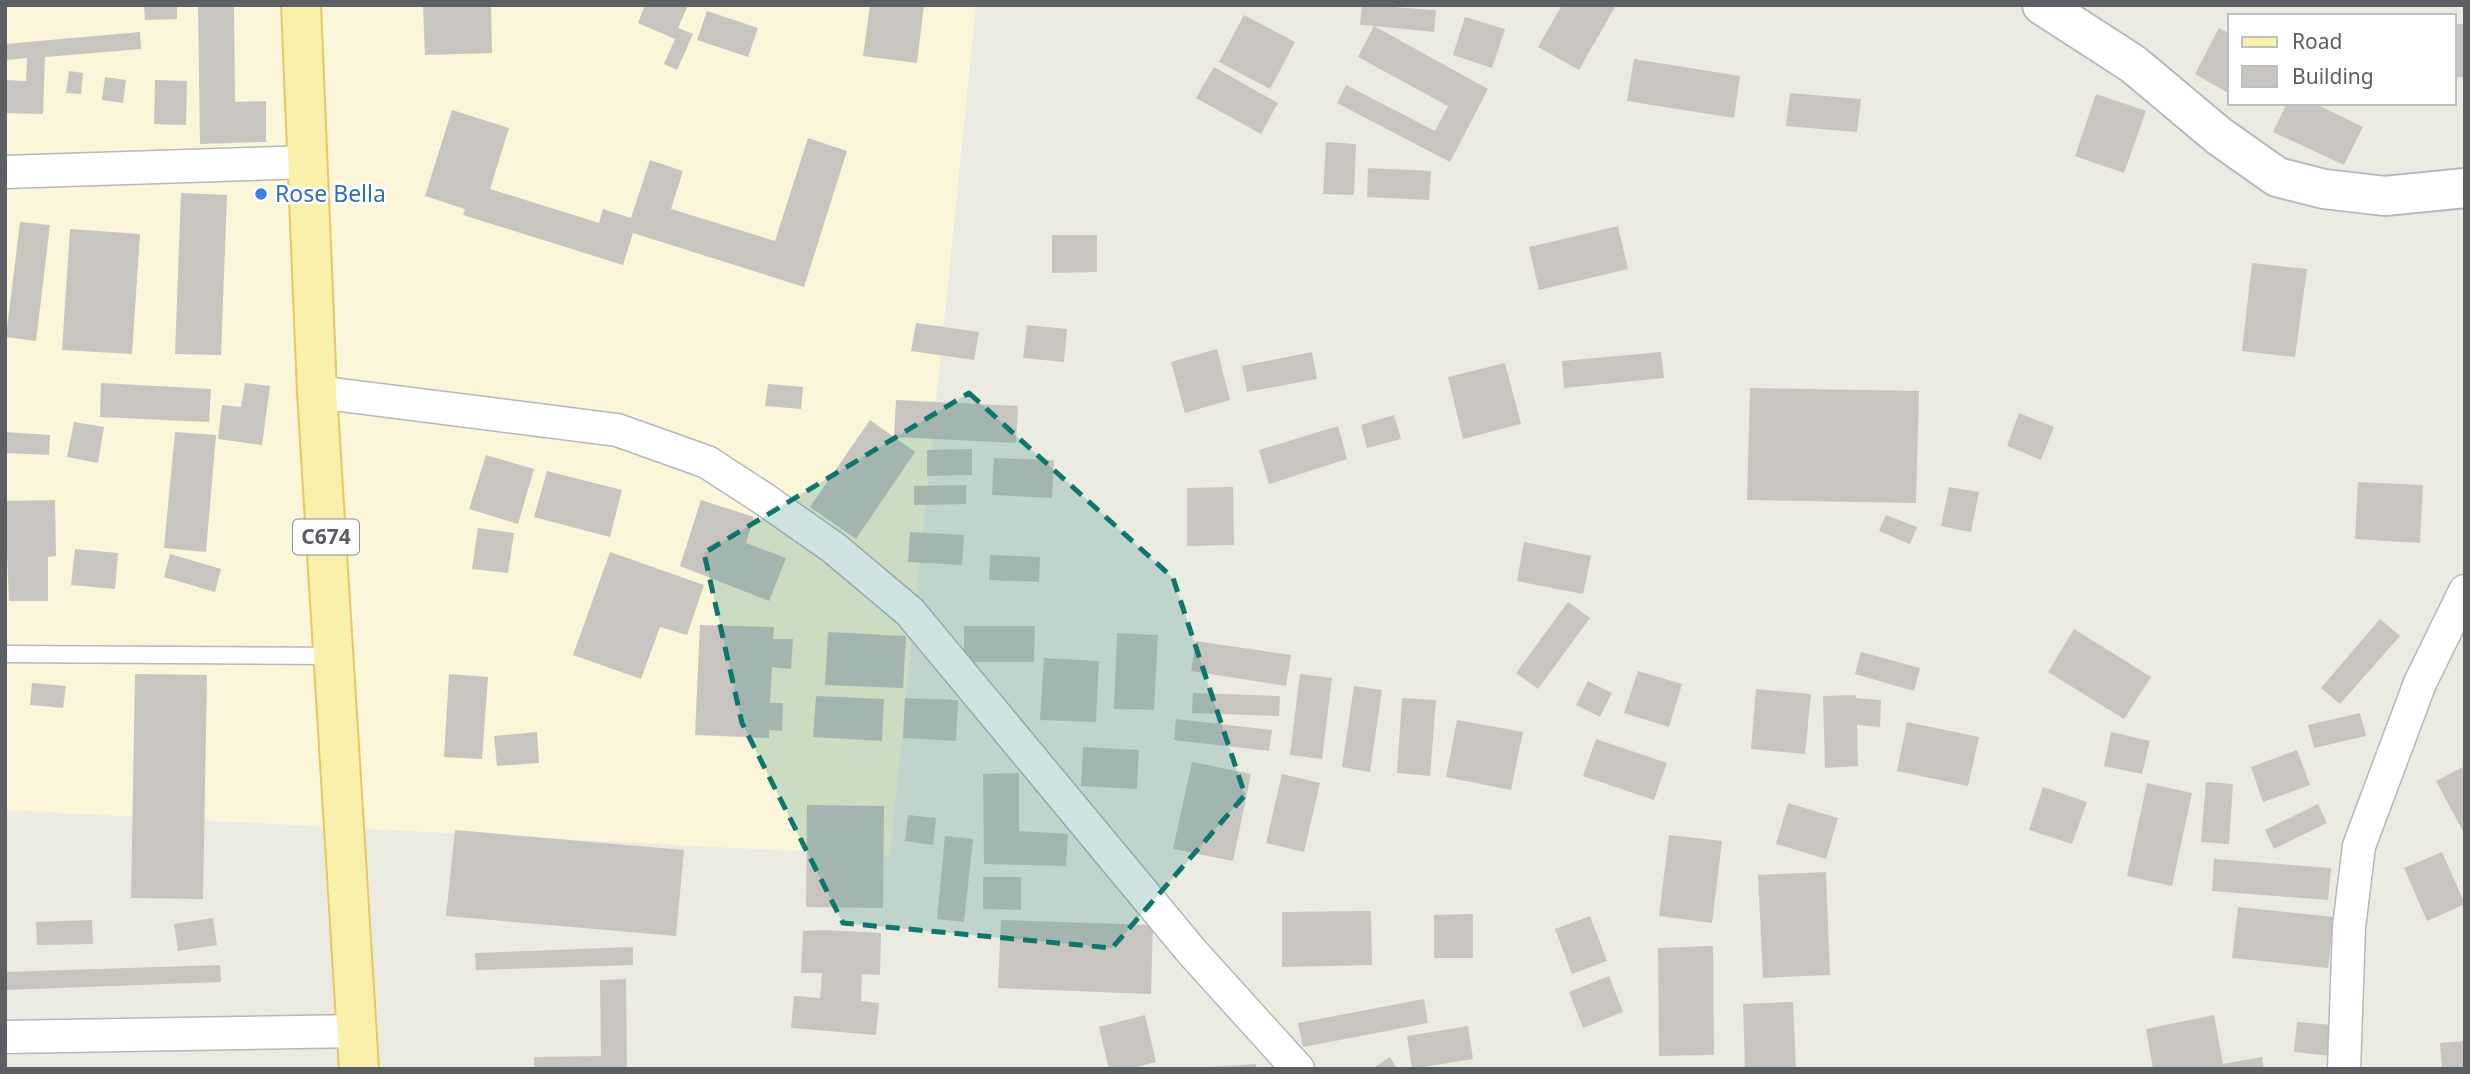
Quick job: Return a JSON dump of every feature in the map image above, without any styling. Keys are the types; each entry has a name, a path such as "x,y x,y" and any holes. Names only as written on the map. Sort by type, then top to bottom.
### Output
{"main road":[{"name":"C674","path":"300,5 317,392 359,1069"}],"street":[{"path":"2042,5 2133,64 2219,136 2277,177 2324,189 2385,196 2465,188"},
{"path":"5,172 307,162"},
{"path":"317,392 617,430 707,462 764,499 834,548 910,612 1193,953 1298,1069"},
{"path":"2344,1069 2349,927 2359,846 2420,683 2465,591"},
{"path":"5,1037 358,1031"}],"lane":[{"path":"5,654 334,656"}],"highlighted area":[{"path":"969,393 1173,578 1245,795 1112,948 843,923 742,723 704,553"}],"shaded area":[{"path":"5,5 976,5 890,856 5,810"}],"building":[{"path":"144,5 177,5 177,19 145,20"},
{"path":"198,5 234,5 235,102 266,101 266,142 200,144"},
{"path":"423,5 491,5 492,53 425,55"},
{"path":"645,5 688,5 678,28 693,34 677,70 664,64 675,39 638,23"},
{"path":"870,5 924,5 917,63 863,56"},
{"path":"1362,5 1436,10 1434,32 1360,25"},
{"path":"1562,5 1616,5 1579,70 1538,47"},
{"path":"707,11 758,28 748,57 697,40"},
{"path":"1244,15 1295,42 1270,89 1219,62"},
{"path":"1465,17 1505,29 1492,68 1453,55"},
{"path":"2456,24 2465,24 2465,77 2456,77"},
{"path":"1374,26 1488,89 1450,162 1337,103 1346,85 1435,131 1448,106 1358,57"},
{"path":"2219,28 2228,33 2228,93 2195,74"},
{"path":"140,32 141,49 45,57 43,114 5,113 5,80 26,81 27,58 5,60 5,44"},
{"path":"1634,59 1740,76 1734,118 1627,101"},
{"path":"1214,67 1278,103 1261,134 1196,98"},
{"path":"69,71 83,73 81,94 66,93"},
{"path":"105,77 126,80 123,103 102,100"},
{"path":"155,80 187,81 186,125 154,124"},
{"path":"1790,93 1861,99 1857,132 1786,126"},
{"path":"2096,94 2146,111 2124,173 2075,156"},
{"path":"2286,105 2318,105 2363,127 2344,165 2273,132"},
{"path":"452,110 509,128 490,189 599,223 603,209 631,218 650,160 683,171 671,209 775,241 808,138 847,151 804,287 633,233 623,265 463,215 465,209 425,196"},
{"path":"1326,142 1356,144 1354,195 1323,194"},
{"path":"1368,168 1431,171 1429,200 1367,197"},
{"path":"181,193 227,195 221,355 175,354"},
{"path":"20,222 50,225 36,341 6,337"},
{"path":"1618,226 1628,269 1539,290 1529,247"},
{"path":"70,229 140,234 132,354 62,350"},
{"path":"1052,235 1097,235 1097,272 1052,273"},
{"path":"2252,263 2307,269 2295,357 2242,351"},
{"path":"916,323 979,332 974,360 911,351"},
{"path":"1027,325 1067,329 1064,362 1023,358"},
{"path":"1217,349 1230,400 1185,413 1171,362"},
{"path":"1312,352 1317,379 1247,392 1242,366"},
{"path":"1661,352 1664,378 1564,388 1562,361"},
{"path":"1505,363 1521,424 1463,439 1448,377"},
{"path":"101,383 211,389 209,422 100,417"},
{"path":"245,383 270,386 262,445 218,439 222,405 241,407"},
{"path":"768,384 803,387 801,409 765,406"},
{"path":"1750,388 1919,391 1916,503 1747,500"},
{"path":"896,400 1018,406 1016,443 894,437"},
{"path":"2019,413 2054,427 2041,460 2007,446"},
{"path":"1394,415 1401,439 1367,448 1361,425"},
{"path":"870,420 915,452 856,539 810,507"},
{"path":"74,422 104,427 98,463 67,457"},
{"path":"1338,426 1347,459 1269,484 1259,450"},
{"path":"5,432 50,435 49,455 5,453"},
{"path":"175,432 216,435 206,552 164,548"},
{"path":"972,449 972,475 927,476 927,450"},
{"path":"486,455 534,469 518,524 469,509"},
{"path":"994,458 1054,460 1052,498 992,495"},
{"path":"547,471 622,490 610,537 534,517"},
{"path":"2358,482 2423,485 2420,543 2355,539"},
{"path":"966,485 966,504 914,505 914,486"},
{"path":"1233,487 1234,545 1187,546 1187,488"},
{"path":"1949,487 1979,492 1971,532 1941,526"},
{"path":"55,500 56,556 48,557 48,601 9,601 5,501"},
{"path":"701,500 754,517 746,543 786,558 769,601 680,566"},
{"path":"1886,515 1917,527 1910,544 1879,531"},
{"path":"478,528 514,533 508,573 472,569"},
{"path":"910,532 964,535 962,565 908,562"},
{"path":"1524,542 1591,556 1583,594 1517,581"},
{"path":"75,549 118,553 115,589 71,585"},
{"path":"610,552 704,585 687,635 660,627 641,679 573,655"},
{"path":"170,554 221,569 215,592 164,577"},
{"path":"990,555 1040,557 1039,582 989,580"},
{"path":"1568,602 1590,618 1538,689 1516,673"},
{"path":"2380,619 2400,636 2340,704 2321,688"},
{"path":"700,625 774,627 773,639 793,639 791,669 772,667 770,703 783,703 782,731 769,730 769,738 695,735"},
{"path":"964,626 1035,626 1034,662 964,662"},
{"path":"2074,629 2151,677 2124,719 2048,672"},
{"path":"828,632 906,636 903,688 825,685"},
{"path":"1117,633 1158,635 1154,710 1114,709"},
{"path":"1196,641 1291,655 1286,686 1191,671"},
{"path":"1861,652 1920,668 1914,691 1855,674"},
{"path":"1044,658 1099,661 1096,722 1040,720"},
{"path":"1638,671 1682,684 1669,727 1624,713"},
{"path":"135,674 207,675 203,899 131,898"},
{"path":"449,674 488,677 482,759 444,757"},
{"path":"1300,674 1332,678 1322,759 1290,755"},
{"path":"1588,681 1612,693 1600,717 1576,705"},
{"path":"32,683 66,686 63,708 30,705"},
{"path":"1354,686 1382,690 1370,772 1342,767"},
{"path":"1756,689 1811,694 1805,754 1751,749"},
{"path":"1193,693 1280,696 1279,716 1192,713"},
{"path":"1855,695 1856,698 1881,700 1880,727 1857,725 1858,766 1825,768 1823,696"},
{"path":"816,696 884,699 882,741 813,737"},
{"path":"905,698 958,700 956,741 903,738"},
{"path":"1402,698 1436,700 1430,776 1397,773"},
{"path":"2360,713 2366,736 2314,748 2308,725"},
{"path":"1176,719 1272,730 1269,751 1174,740"},
{"path":"1457,720 1523,732 1511,790 1446,777"},
{"path":"1907,722 1979,737 1968,786 1897,771"},
{"path":"537,732 539,763 497,766 494,736"},
{"path":"2111,732 2150,741 2142,774 2104,766"},
{"path":"1596,739 1667,763 1654,800 1583,776"},
{"path":"1083,747 1139,750 1137,789 1081,786"},
{"path":"2297,750 2310,785 2263,802 2251,767"},
{"path":"1192,762 1251,774 1233,861 1173,849"},
{"path":"2465,766 2465,835 2436,781"},
{"path":"1019,773 1019,831 1068,834 1066,866 984,864 983,774"},
{"path":"1282,774 1320,783 1304,852 1266,843"},
{"path":"2206,782 2233,784 2229,844 2201,842"},
{"path":"2147,783 2192,793 2172,886 2127,876"},
{"path":"2043,787 2087,802 2072,844 2029,830"},
{"path":"1788,803 1838,818 1826,859 1776,844"},
{"path":"2318,804 2327,823 2274,849 2265,830"},
{"path":"807,805 884,806 883,908 806,907"},
{"path":"908,815 936,818 933,845 905,841"},
{"path":"455,830 684,850 676,936 446,916"},
{"path":"1669,835 1722,841 1712,923 1659,916"},
{"path":"945,836 973,839 964,922 937,919"},
{"path":"2442,852 2465,904 2427,921 2404,868"},
{"path":"2214,859 2331,868 2328,900 2212,891"},
{"path":"1826,872 1830,975 1763,978 1758,875"},
{"path":"983,877 1021,877 1021,910 983,909"},
{"path":"2238,907 2334,917 2328,968 2232,958"},
{"path":"1371,911 1372,965 1282,967 1282,912"},
{"path":"1473,914 1473,958 1434,958 1434,915"},
{"path":"1590,916 1607,961 1572,974 1555,929"},
{"path":"213,918 217,945 178,951 174,924"},
{"path":"92,920 93,944 37,945 36,922"},
{"path":"1001,920 1153,925 1151,994 998,988"},
{"path":"803,931 881,933 880,975 862,974 861,1001 879,1003 876,1035 791,1028 794,996 820,998 822,973 801,973"},
{"path":"1713,946 1714,1055 1659,1056 1658,948"},
{"path":"633,947 633,965 476,970 475,953"},
{"path":"220,965 221,982 5,990 5,972"},
{"path":"1609,976 1623,1012 1583,1028 1569,992"},
{"path":"626,979 627,1069 534,1069 534,1057 601,1056 600,980"},
{"path":"1424,999 1428,1023 1303,1047 1298,1023"},
{"path":"1793,1002 1796,1069 1745,1069 1743,1004"},
{"path":"1145,1015 1156,1062 1130,1069 1109,1069 1099,1027"},
{"path":"2214,1015 2223,1064 2262,1057 2264,1069 2153,1069 2146,1029"},
{"path":"2297,1022 2334,1025 2331,1056 2294,1052"},
{"path":"1468,1026 1473,1059 1412,1069 1407,1036"},
{"path":"2465,1041 2465,1069 2442,1069 2440,1043"},
{"path":"1390,1057 1397,1069 1372,1069"},
{"path":"1256,1064 1256,1069 1206,1069 1206,1067"}],"place":[{"name":"Rose Bella","path":"261,194"}]}
